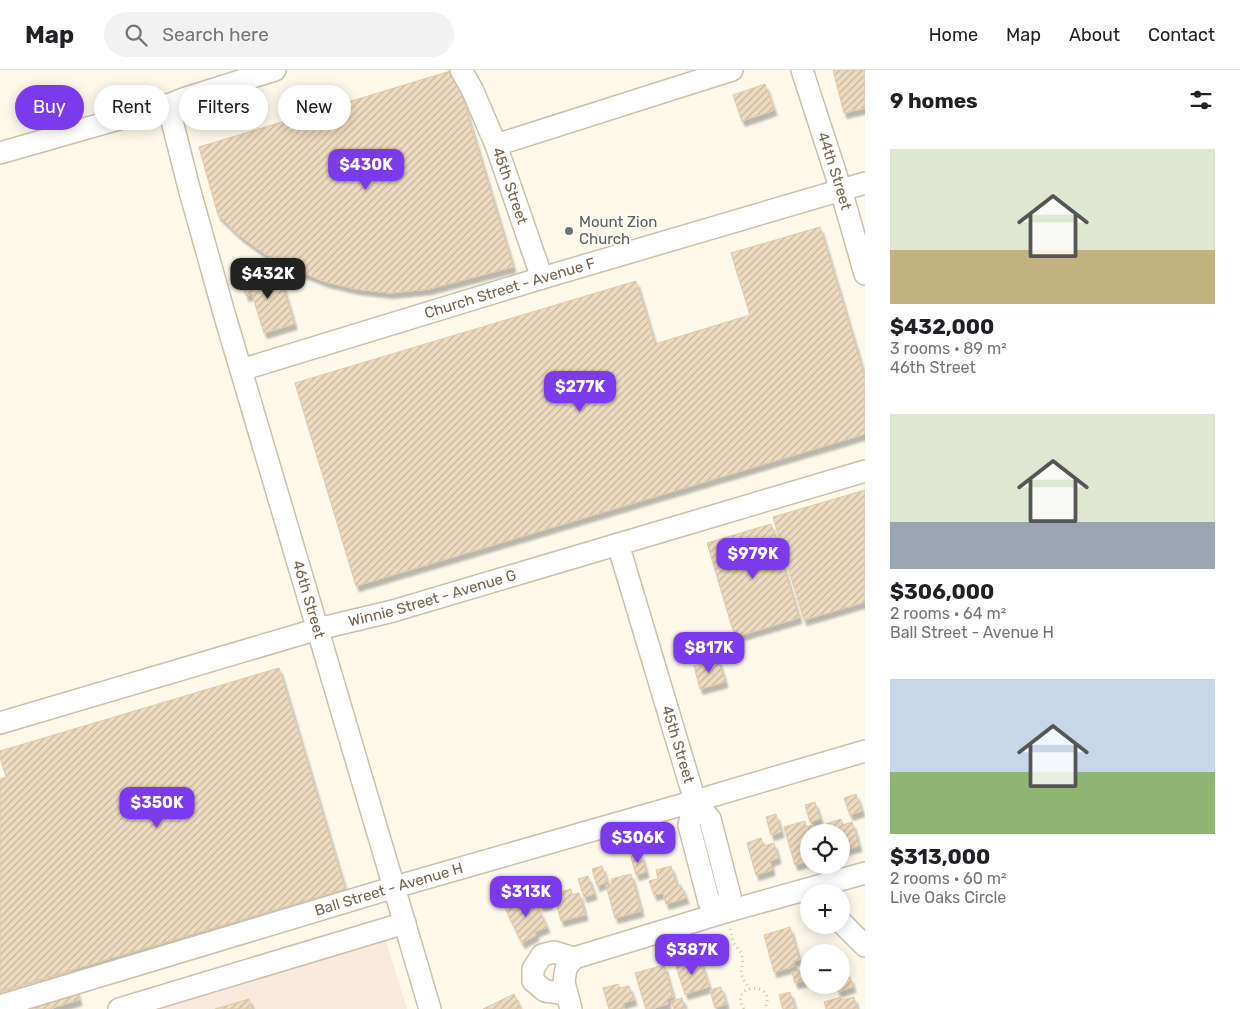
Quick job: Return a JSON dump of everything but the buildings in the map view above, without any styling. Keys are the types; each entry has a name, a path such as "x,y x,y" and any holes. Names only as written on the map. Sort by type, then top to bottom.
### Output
{"street":[{"path":"169,105 275,70"},
{"name":"45th Street","path":"461,70 472,89 496,145 542,278"},
{"path":"496,145 732,70"},
{"name":"44th Street","path":"802,70 841,190 865,274"},
{"name":"46th Street","path":"169,109 189,188 241,370 430,1009"},
{"path":"0,153 94,126"},
{"name":"Church Street - Avenue F","path":"241,370 542,278 865,183"},
{"name":"Winnie Street - Avenue G","path":"0,723 318,629 393,611 865,471"},
{"name":"45th Street","path":"618,544 695,801 710,819 730,896 725,912"},
{"name":"Ball Street - Avenue H","path":"0,1006 395,887 865,751"},
{"path":"839,884 865,873"},
{"path":"570,963 725,912 800,895"},
{"path":"119,1009 405,923"},
{"path":"850,931 865,946"},
{"path":"569,1002 545,991 533,982 533,969 542,955 554,952 570,963"},
{"path":"569,1002 564,982 570,963"}],"path":[{"path":"725,912 734,943 741,953 743,960 741,972 743,979 749,988"},
{"path":"744,1009 741,998 745,990 749,988 758,988 764,993 767,1001 764,1009"}],"shaded area":[{"path":"385,938 407,1009 146,1009"}],"place":[{"name":"Mount Zion Church","path":"569,231"}]}
